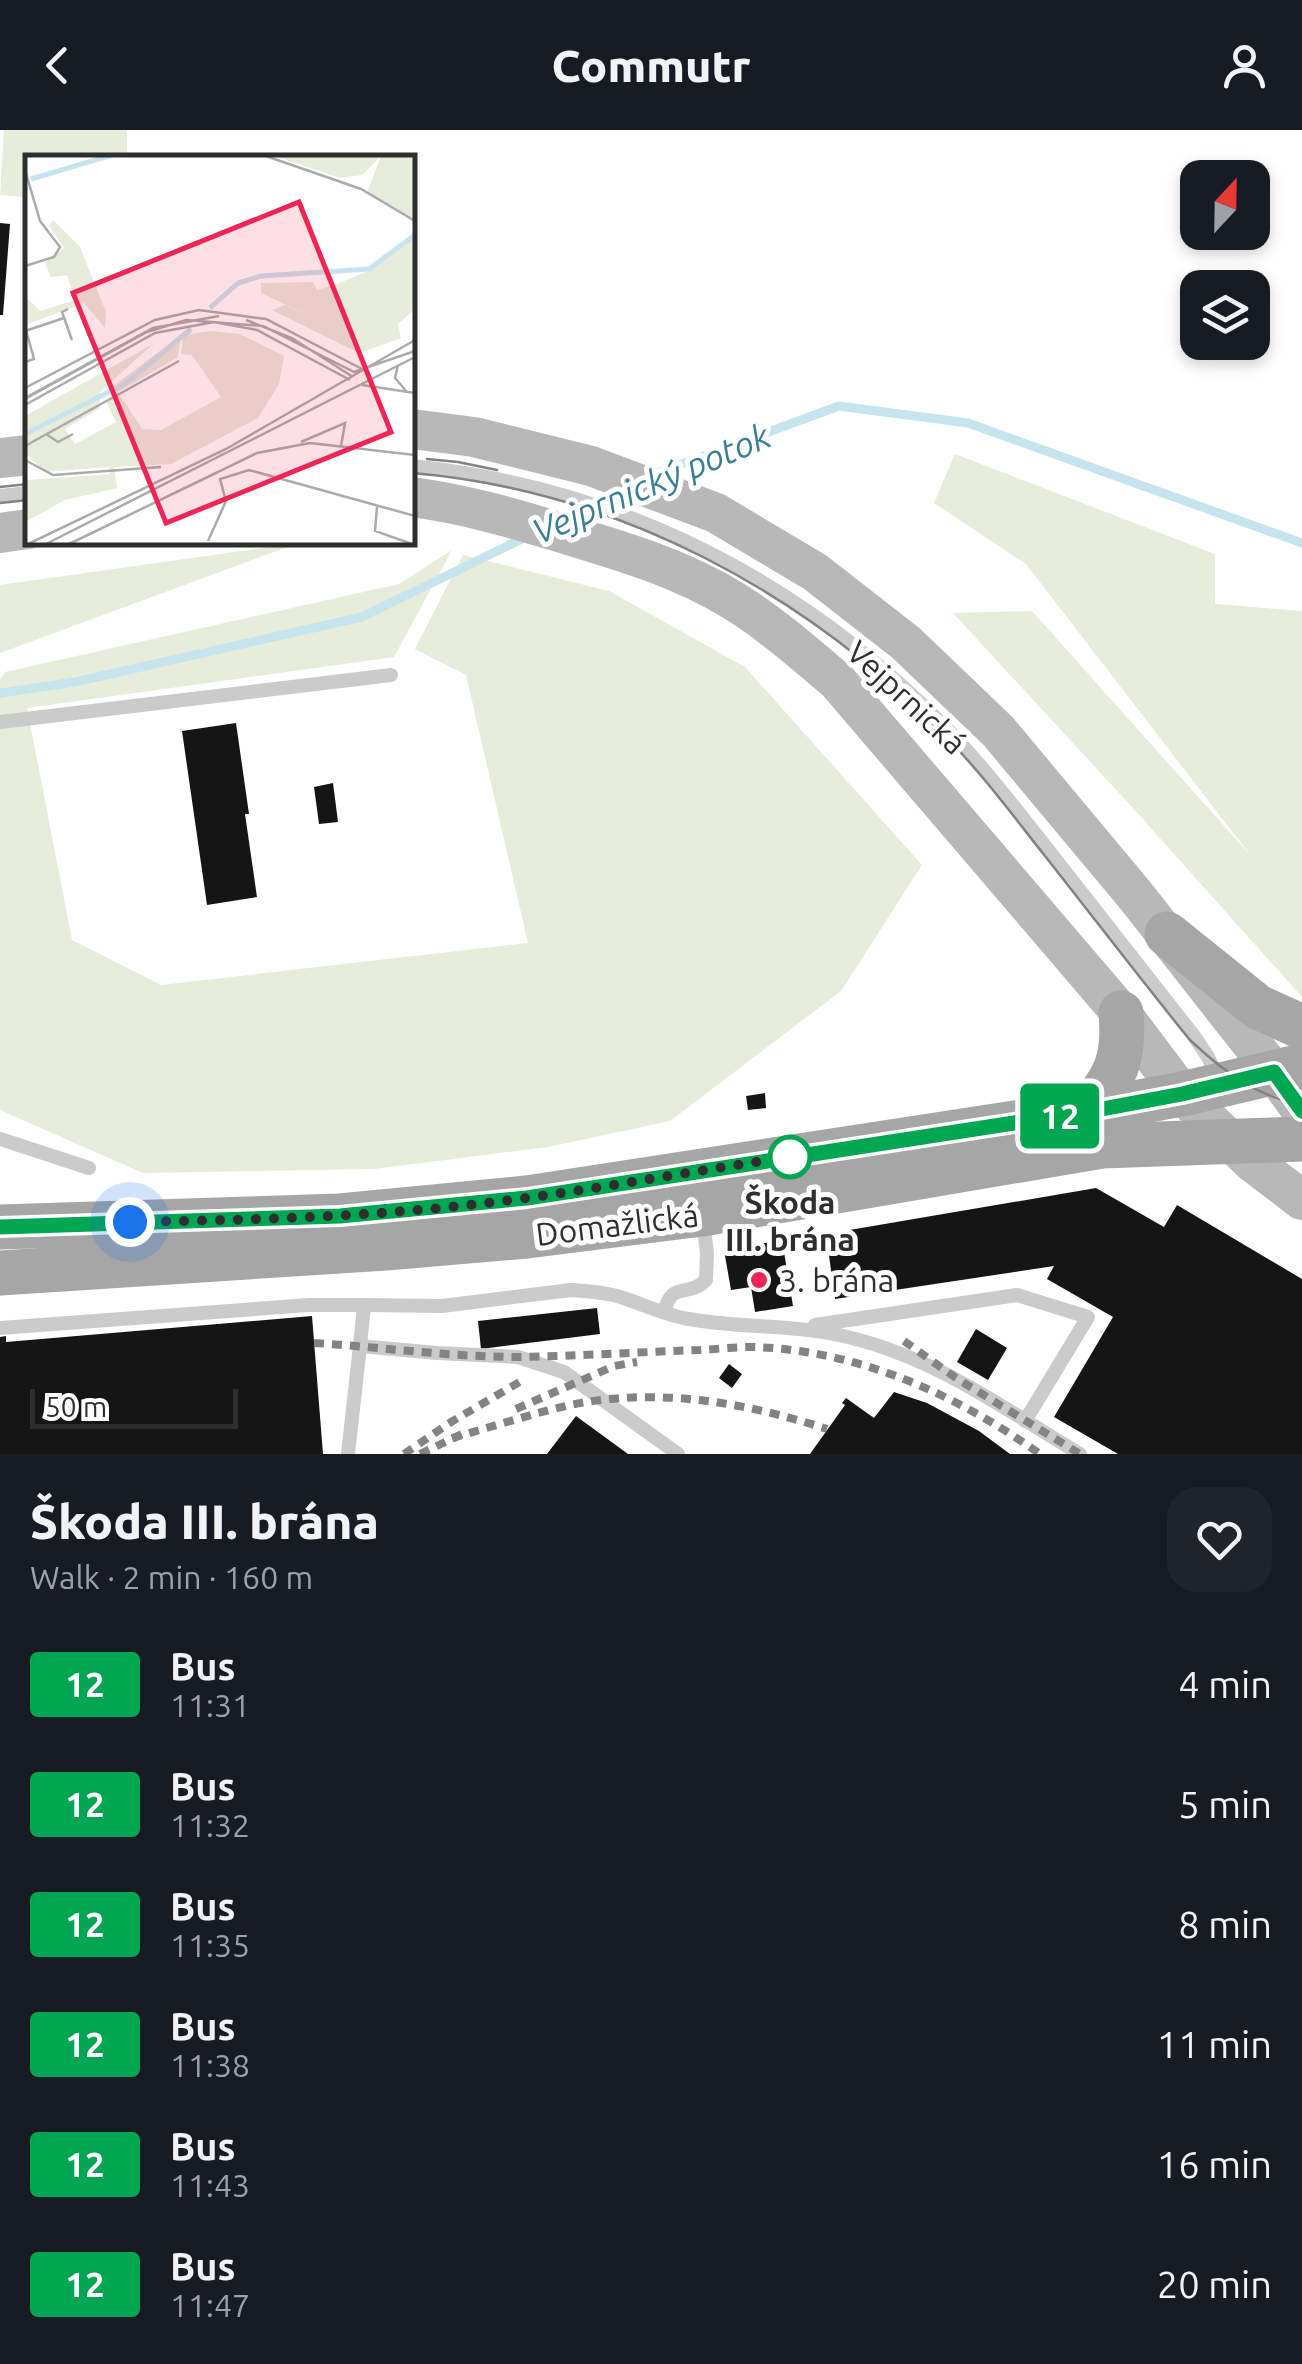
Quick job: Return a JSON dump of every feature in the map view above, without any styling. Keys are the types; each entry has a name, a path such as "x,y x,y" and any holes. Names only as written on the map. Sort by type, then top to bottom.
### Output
{"main road":[{"name":"Vejprnická","path":"415,430 489,440 591,466 716,513 815,572 906,643 998,731 1167,934 1288,1069 1302,1111"},
{"path":"0,458 25,456"},
{"name":"Vejprnická","path":"415,498 496,513 641,556 734,601 794,644 837,682 1121,1013 1217,1109"},
{"path":"0,532 25,529"},
{"path":"1167,934 1258,1007 1302,1027"},
{"path":"1086,1112 1108,1086 1120,1063 1121,1013"},
{"path":"1217,1109 1288,1069"},
{"path":"1217,1109 1302,1139"},
{"path":"1217,1109 1266,1174 1302,1200"},
{"name":"Domažlická","path":"0,1227 283,1219 450,1207 1086,1112 1217,1109"},
{"name":"Domažlická","path":"0,1273 386,1248 527,1236 702,1214 1102,1146 1217,1109"}],"lane":[{"name":"Vejprnická","path":"415,466 467,472 544,489 676,536 808,610 871,658 942,724 1000,788 1183,1022 1208,1057 1217,1109"},
{"path":"0,496 25,493"},
{"path":"0,722 390,675"},
{"path":"0,1138 88,1168"},
{"path":"664,1312 672,1293 696,1288 706,1280 702,1214"},
{"path":"0,1328 309,1305 442,1306 571,1290 612,1294 695,1320 799,1327 853,1338 922,1361 1080,1454"},
{"path":"799,1327 1017,1295 1088,1317 1025,1422"},
{"path":"348,1454 364,1305"},
{"path":"360,1346 518,1357 564,1372 678,1454"}],"green space":[{"path":"4,130 127,130 127,155 25,155 25,197 0,195"},
{"path":"955,454 1215,554 1215,604 1302,611 1302,997 953,613 1032,611 1251,856 1026,564 934,503"},
{"path":"284,545 293,545 0,653 0,585"},
{"path":"452,550 394,657 27,708 72,940 161,985 528,943 466,675 415,649 463,555 609,591 745,667 922,865 841,991 670,1121 548,1147 374,1169 143,1173 0,1110 0,679 5,672 399,584"}],"building":[{"path":"0,223 10,224 3,315 0,315"},
{"path":"236,723 257,897 207,905 182,731"},
{"path":"333,783 338,822 319,824 314,787"},
{"path":"765,1093 766,1108 748,1110 746,1096"},
{"path":"1096,1188 1164,1227 1177,1205 1302,1279 1302,1454 1118,1454 1054,1417 1113,1317 1047,1279 1054,1266 835,1299 826,1234"},
{"name":"3. brána","path":"782,1240 793,1306 755,1312 751,1287 731,1290 724,1250"},
{"path":"597,1308 600,1334 481,1349 478,1321"},
{"path":"312,1316 323,1454 0,1454 0,1337 6,1336 6,1342"},
{"path":"976,1329 1007,1348 988,1380 957,1362"},
{"path":"729,1364 742,1374 732,1388 719,1378"},
{"path":"894,1392 927,1403 979,1431 1010,1454 810,1454 846,1398 874,1418"},
{"path":"576,1416 628,1454 547,1454"}],"waterway":[{"name":"Vejprnický potok","path":"652,475 839,406 968,423 1302,543"},
{"name":"Vejprnický potok","path":"562,519 620,491"},
{"name":"Vejprnický potok","path":"0,693 75,682 362,617 526,537"}],"tram line":[{"path":"427,459 497,470"},
{"path":"415,473 488,483 563,501 635,526 771,595 834,639 894,687 974,768 1190,1040 1242,1081 1270,1096 1302,1105"},
{"path":"0,487 25,484"},
{"path":"0,503 25,500"}],"railway":[{"path":"904,1341 956,1378 1080,1454"},
{"path":"314,1343 518,1357 746,1347 792,1350 867,1366 904,1379 974,1412 1040,1454"},
{"path":"516,1409 614,1366 637,1362"},
{"path":"404,1454 523,1380"},
{"path":"452,1438 570,1405 635,1397 732,1405 827,1429"},
{"path":"420,1454 462,1434"}],"bus line":[{"name":"12","path":"0,1227 340,1216 527,1198 1086,1112 1274,1072 1302,1111"}],"place":[{"name":"Škoda III. brána","path":"790,1157"},
{"name":"3. brána","path":"759,1280"}],"route":[{"path":"130,1222 283,1219 450,1207 790,1157"}]}
